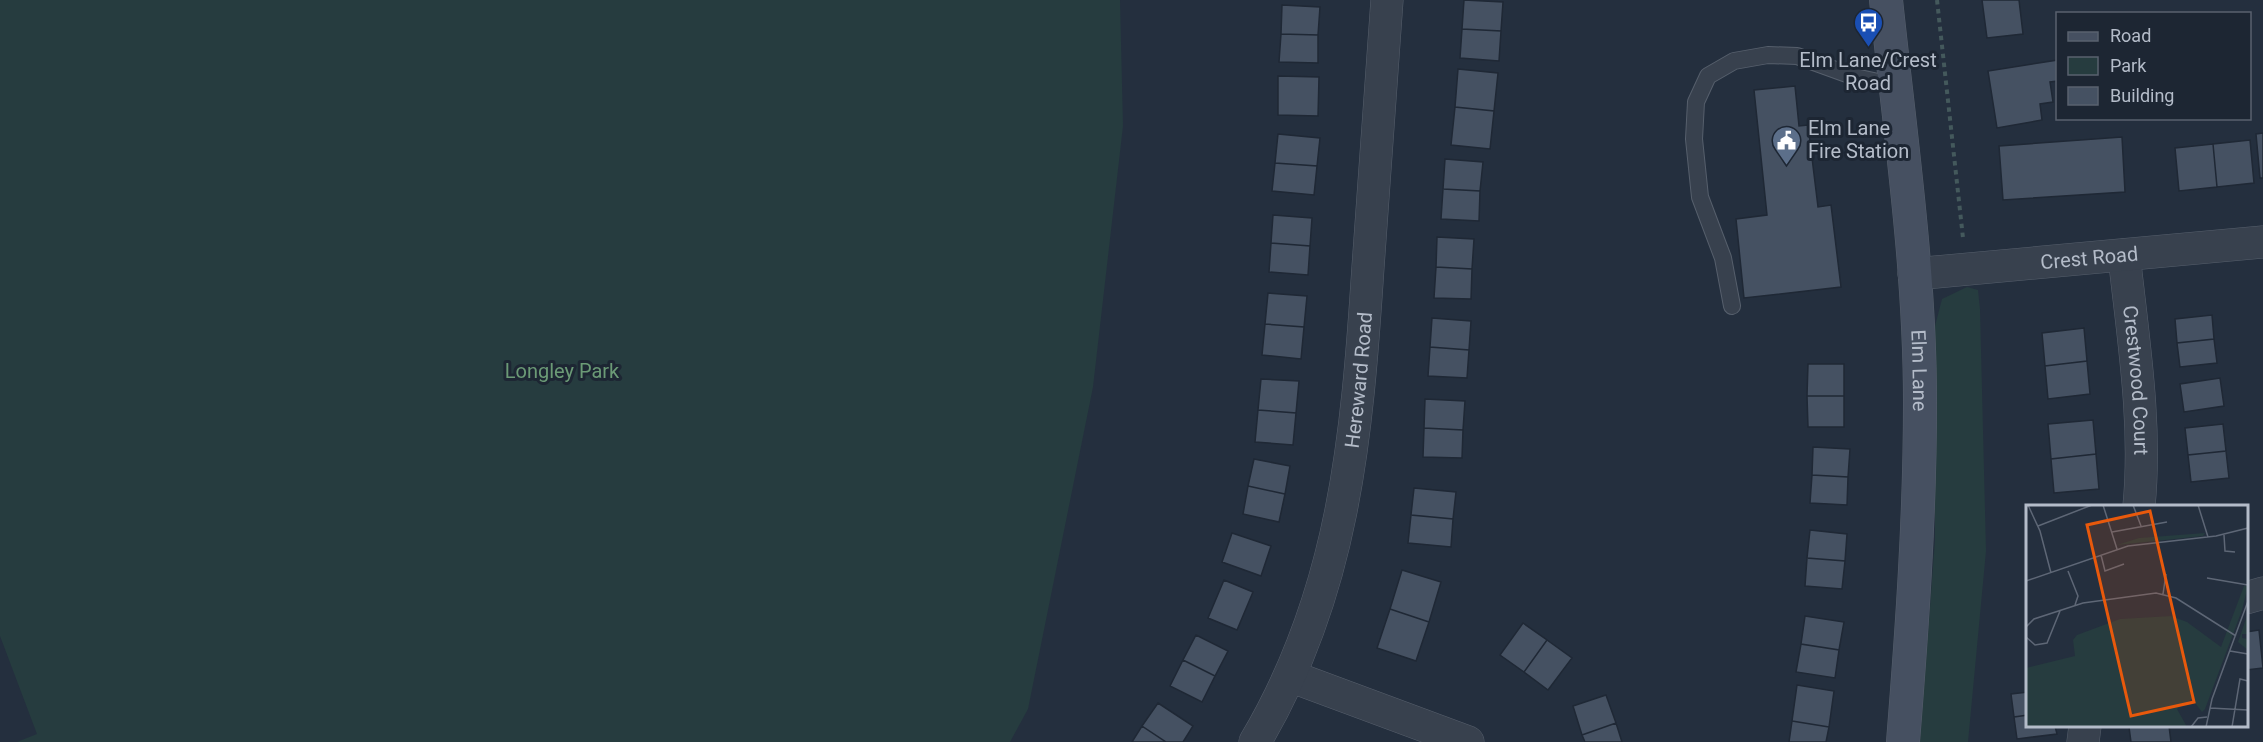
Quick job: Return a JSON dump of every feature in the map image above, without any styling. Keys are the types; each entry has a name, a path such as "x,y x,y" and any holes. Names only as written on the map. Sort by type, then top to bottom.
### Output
{"street":[{"name":"Hereward Road","path":"1255,742 1290,676 1321,598 1338,533 1356,425 1387,0"},
{"name":"Elm Lane","path":"1886,0 1914,274 1920,401 1917,513 1903,742"},
{"name":"Crest Road","path":"1914,274 2263,242"},
{"name":"Crestwood Court","path":"2124,255 2138,387 2142,470 2139,505"},
{"path":"2248,597 2263,593"},
{"path":"1290,676 1468,742"},
{"path":"2083,742 2085,727"}],"lane":[{"path":"1732,306 1723,258 1700,197 1694,139 1696,102 1708,76 1734,61 1768,56 1797,56 1855,77 1878,82 1895,81"}],"path":[{"path":"1937,0 1967,269"}],"green space":[{"name":"Longley Park","path":"0,0 1120,0 1123,126 1093,387 1028,709 1010,742 17,742 37,734 0,636"},
{"path":"1967,287 1978,290 1980,309 1986,551 1968,742 1920,742 1935,540 1935,326 1942,299"}],"building":[{"path":"1464,0 1503,2 1501,31 1462,29"},
{"path":"1982,0 2019,0 2023,34 1987,38"},
{"path":"1282,5 1320,7 1318,35 1281,34"},
{"path":"1462,29 1501,31 1499,61 1460,58"},
{"path":"1281,34 1318,35 1318,63 1279,62"},
{"path":"2056,60 2056,81 2050,82 2053,102 2040,104 2042,120 1997,128 1988,71"},
{"path":"1458,69 1498,73 1494,111 1455,107"},
{"path":"1278,76 1319,77 1318,116 1278,115"},
{"name":"Elm Lane Fire Station","path":"1795,86 1799,126 1808,125 1818,207 1831,205 1841,287 1744,298 1736,219 1767,215 1754,90"},
{"path":"1455,107 1494,111 1490,149 1451,145"},
{"path":"2263,133 2263,178 2260,178 2256,134"},
{"path":"1278,134 1320,138 1317,166 1275,163"},
{"path":"2122,137 2125,192 2003,200 1999,146"},
{"path":"2250,140 2254,183 2217,187 2213,144"},
{"path":"2213,144 2217,187 2179,191 2175,148"},
{"path":"1445,159 1483,162 1480,191 1443,189"},
{"path":"1275,163 1317,166 1314,195 1272,191"},
{"path":"1443,189 1480,191 1479,221 1441,219"},
{"path":"1273,215 1312,218 1310,246 1271,243"},
{"path":"1437,237 1474,239 1472,269 1436,267"},
{"path":"1271,243 1310,246 1308,275 1269,272"},
{"path":"1436,267 1472,269 1471,299 1434,298"},
{"path":"1268,293 1307,296 1304,327 1265,324"},
{"path":"2212,315 2214,339 2177,343 2175,319"},
{"path":"1432,318 1471,321 1469,350 1430,347"},
{"path":"1265,324 1304,327 1301,359 1262,355"},
{"path":"2084,328 2087,361 2045,366 2042,333"},
{"path":"2214,339 2217,363 2180,367 2177,343"},
{"path":"1430,347 1469,350 1467,378 1428,376"},
{"path":"2087,361 2090,394 2048,399 2045,366"},
{"path":"1808,364 1844,364 1844,396 1807,396"},
{"path":"2220,378 2224,406 2184,412 2180,384"},
{"path":"1261,379 1299,381 1296,413 1258,410"},
{"path":"1807,396 1844,396 1844,427 1808,427"},
{"path":"1425,399 1465,401 1463,430 1424,428"},
{"path":"1258,410 1296,413 1293,445 1255,442"},
{"path":"2093,420 2096,454 2051,459 2048,424"},
{"path":"2223,424 2226,451 2188,455 2185,428"},
{"path":"1424,428 1463,430 1462,458 1423,457"},
{"path":"1813,447 1850,449 1848,477 1812,475"},
{"path":"2226,451 2229,478 2191,482 2188,455"},
{"path":"2096,454 2099,489 2054,493 2051,459"},
{"path":"1254,459 1290,466 1285,494 1248,486"},
{"path":"1812,475 1848,477 1847,505 1810,503"},
{"path":"1248,486 1285,494 1279,522 1243,514"},
{"path":"1414,488 1456,492 1453,519 1411,515"},
{"path":"1411,515 1453,519 1451,547 1408,543"},
{"path":"1810,530 1847,534 1845,561 1807,558"},
{"path":"1232,533 1271,546 1261,576 1222,562"},
{"path":"1807,558 1845,561 1842,589 1805,586"},
{"path":"1402,570 1441,582 1429,622 1390,609"},
{"path":"1224,580 1253,592 1237,630 1208,618"},
{"path":"1390,609 1429,622 1416,661 1377,648"},
{"path":"1805,616 1844,622 1839,650 1801,644"},
{"path":"1523,623 1547,640 1524,672 1500,655"},
{"path":"2259,630 2263,668 2248,670 2248,632"},
{"path":"1196,635 1228,651 1215,676 1183,660"},
{"path":"1547,640 1572,658 1548,690 1524,672"},
{"path":"1801,644 1839,650 1835,678 1796,672"},
{"path":"1183,660 1215,676 1202,702 1170,686"},
{"path":"1797,685 1834,691 1829,727 1792,721"},
{"path":"2026,692 2026,715 2014,717 2011,694"},
{"path":"1606,695 1616,723 1582,735 1573,706"},
{"path":"1158,703 1193,726 1183,742 1166,742 1142,726"},
{"path":"2026,715 2026,727 2055,727 2057,734 2017,739 2014,717"},
{"path":"1792,721 1829,727 1826,742 1789,742"},
{"path":"1616,723 1622,742 1585,742 1582,735"},
{"path":"1142,726 1166,742 1132,742"},
{"path":"2129,727 2169,727 2171,742 2131,742"}],"place":[{"name":"Elm Lane/Crest Road","path":"1868,48"},
{"name":"Elm Lane Fire Station","path":"1787,166"}]}
